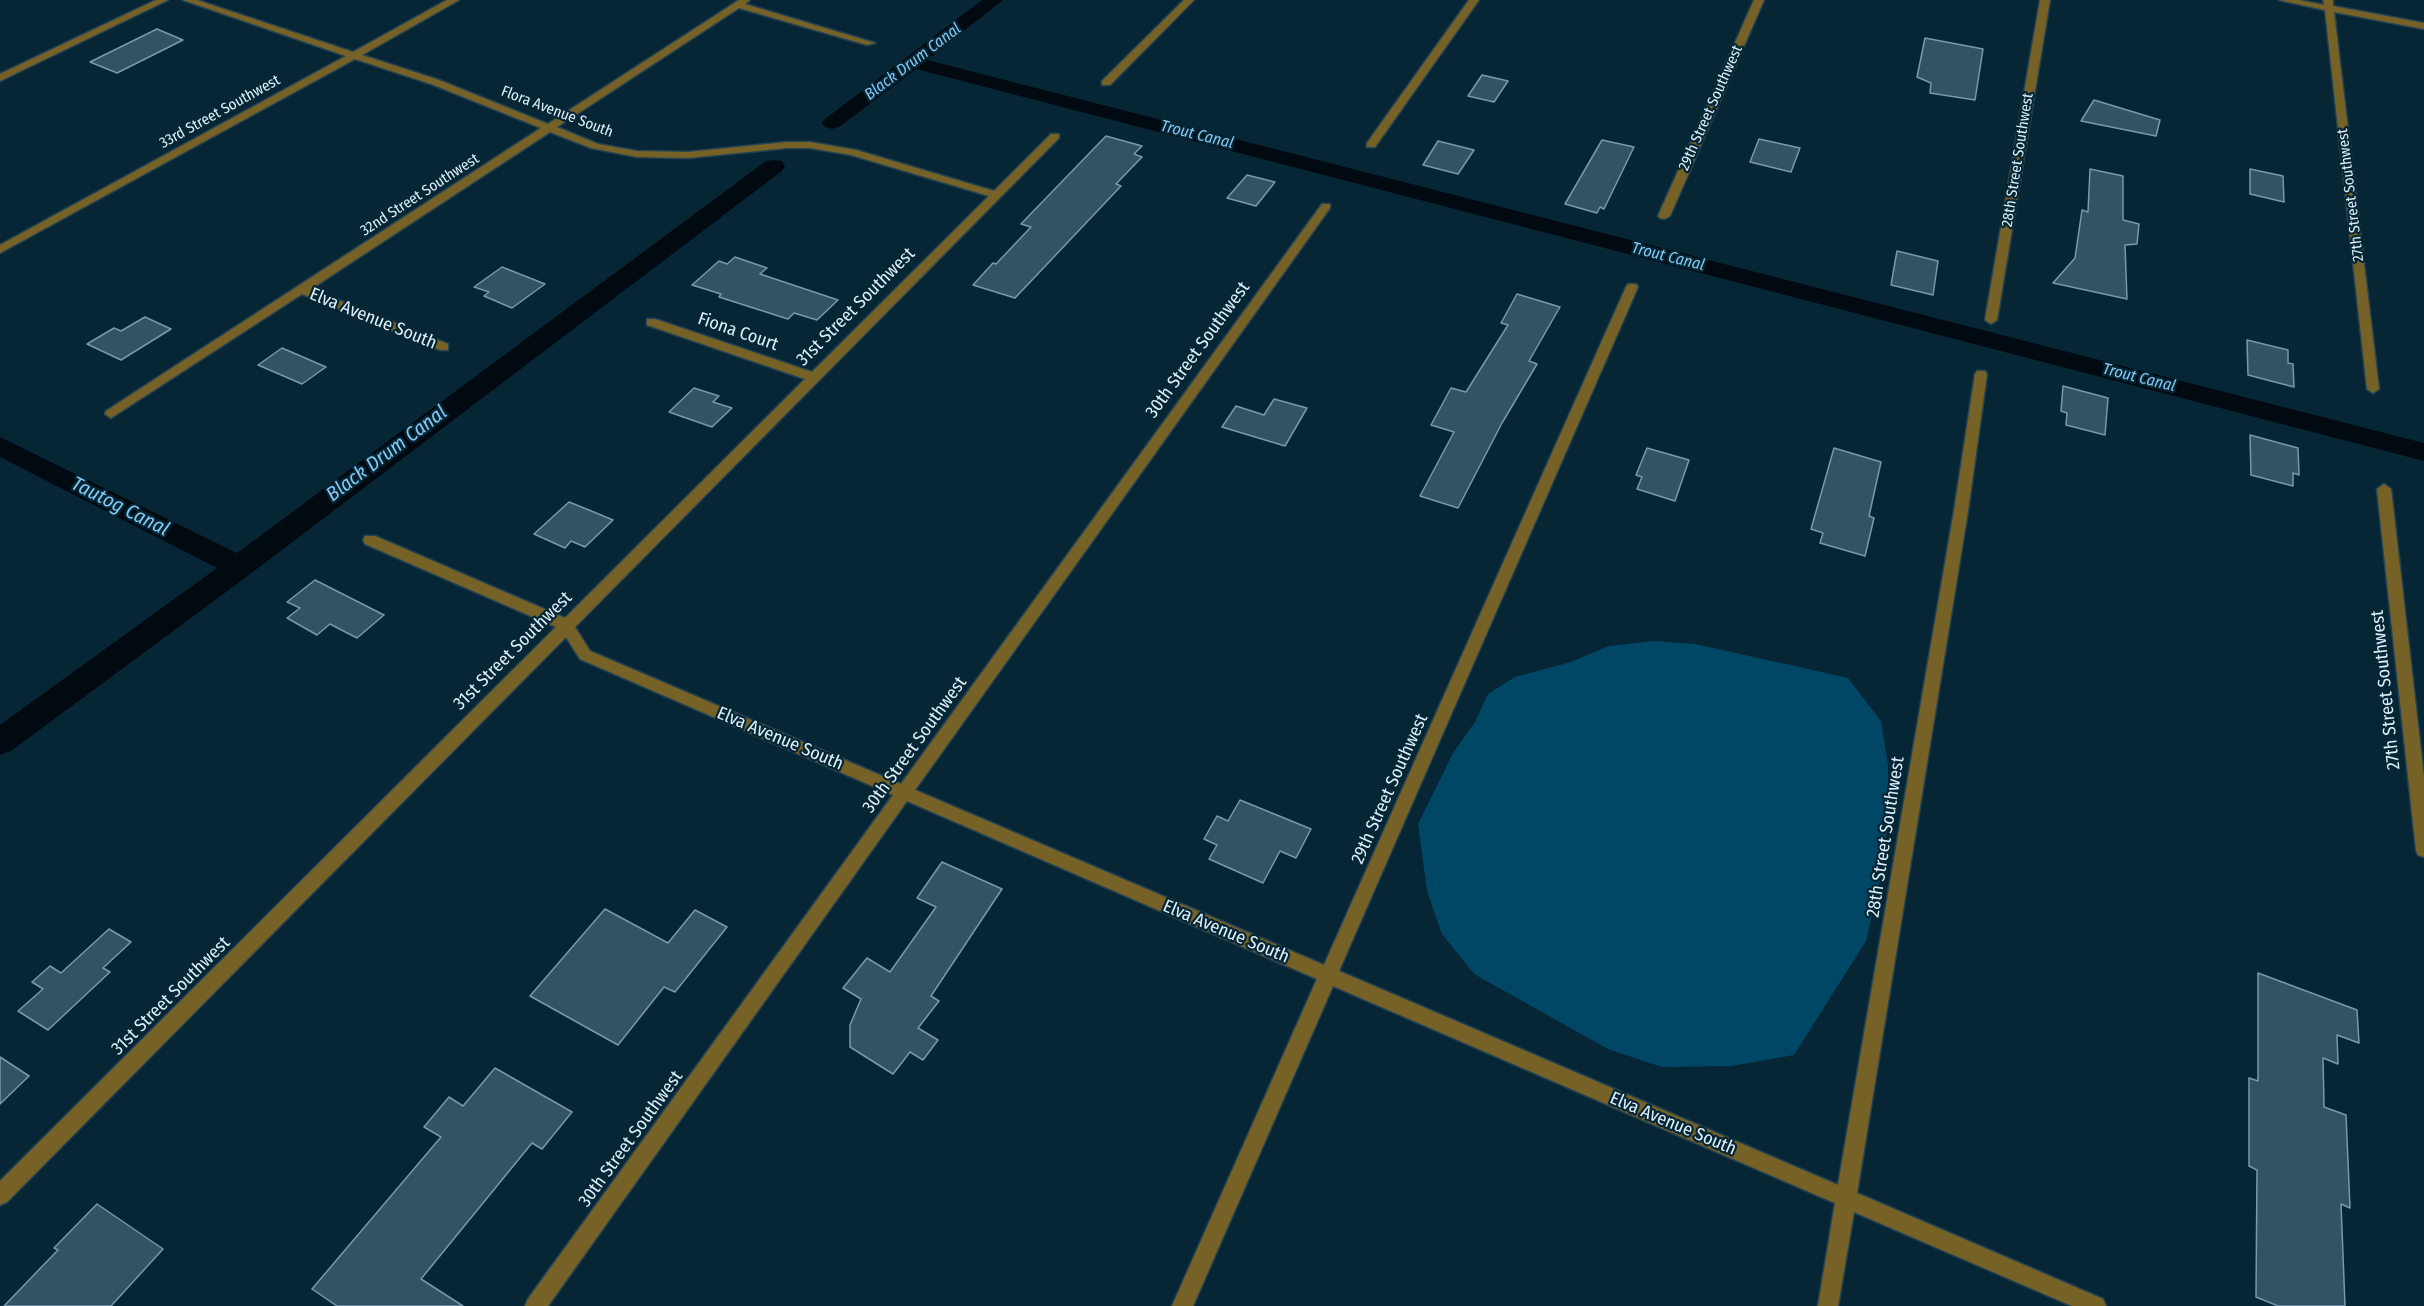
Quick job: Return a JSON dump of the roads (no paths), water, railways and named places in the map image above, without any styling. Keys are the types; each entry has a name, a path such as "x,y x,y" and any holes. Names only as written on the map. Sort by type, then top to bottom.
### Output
{"street":[{"path":"0,78 164,0"},
{"name":"Flora Avenue South","path":"188,0 486,101 595,146 637,154 688,155 787,145 830,148 996,195"},
{"name":"33rd Street Southwest","path":"0,250 454,0"},
{"path":"1106,83 1189,0"},
{"path":"1371,145 1474,0"},
{"name":"29th Street Southwest","path":"1664,216 1759,0"},
{"name":"28th Street Southwest","path":"1992,320 2045,0"},
{"path":"2284,0 2329,4 2424,26"},
{"path":"742,2 870,43"},
{"name":"32nd Street Southwest","path":"111,414 742,2"},
{"name":"27th Street Southwest","path":"2329,4 2373,389"},
{"name":"31st Street Southwest","path":"0,1195 1055,136"},
{"name":"30th Street Southwest","path":"535,1306 1326,206"},
{"name":"29th Street Southwest","path":"1182,1306 1632,287"},
{"name":"Elva Avenue South","path":"302,290 444,348"},
{"name":"Fiona Court","path":"651,322 813,377"},
{"name":"28th Street Southwest","path":"1828,1306 1961,511 1981,374"},
{"name":"27th Street Southwest","path":"2384,489 2424,850"},
{"path":"370,540 566,625"},
{"name":"Elva Avenue South","path":"566,625 585,656 2096,1306"}],"waterway":[{"name":"Black Drum Canal","path":"912,62 994,0"},
{"name":"Black Drum Canal","path":"832,123 912,62"},
{"name":"Trout Canal","path":"912,62 2424,452"},
{"name":"Black Drum Canal","path":"239,567 774,166"},
{"name":"Tautog Canal","path":"0,446 239,567"},
{"name":"Black Drum Canal","path":"0,742 239,567"}]}
